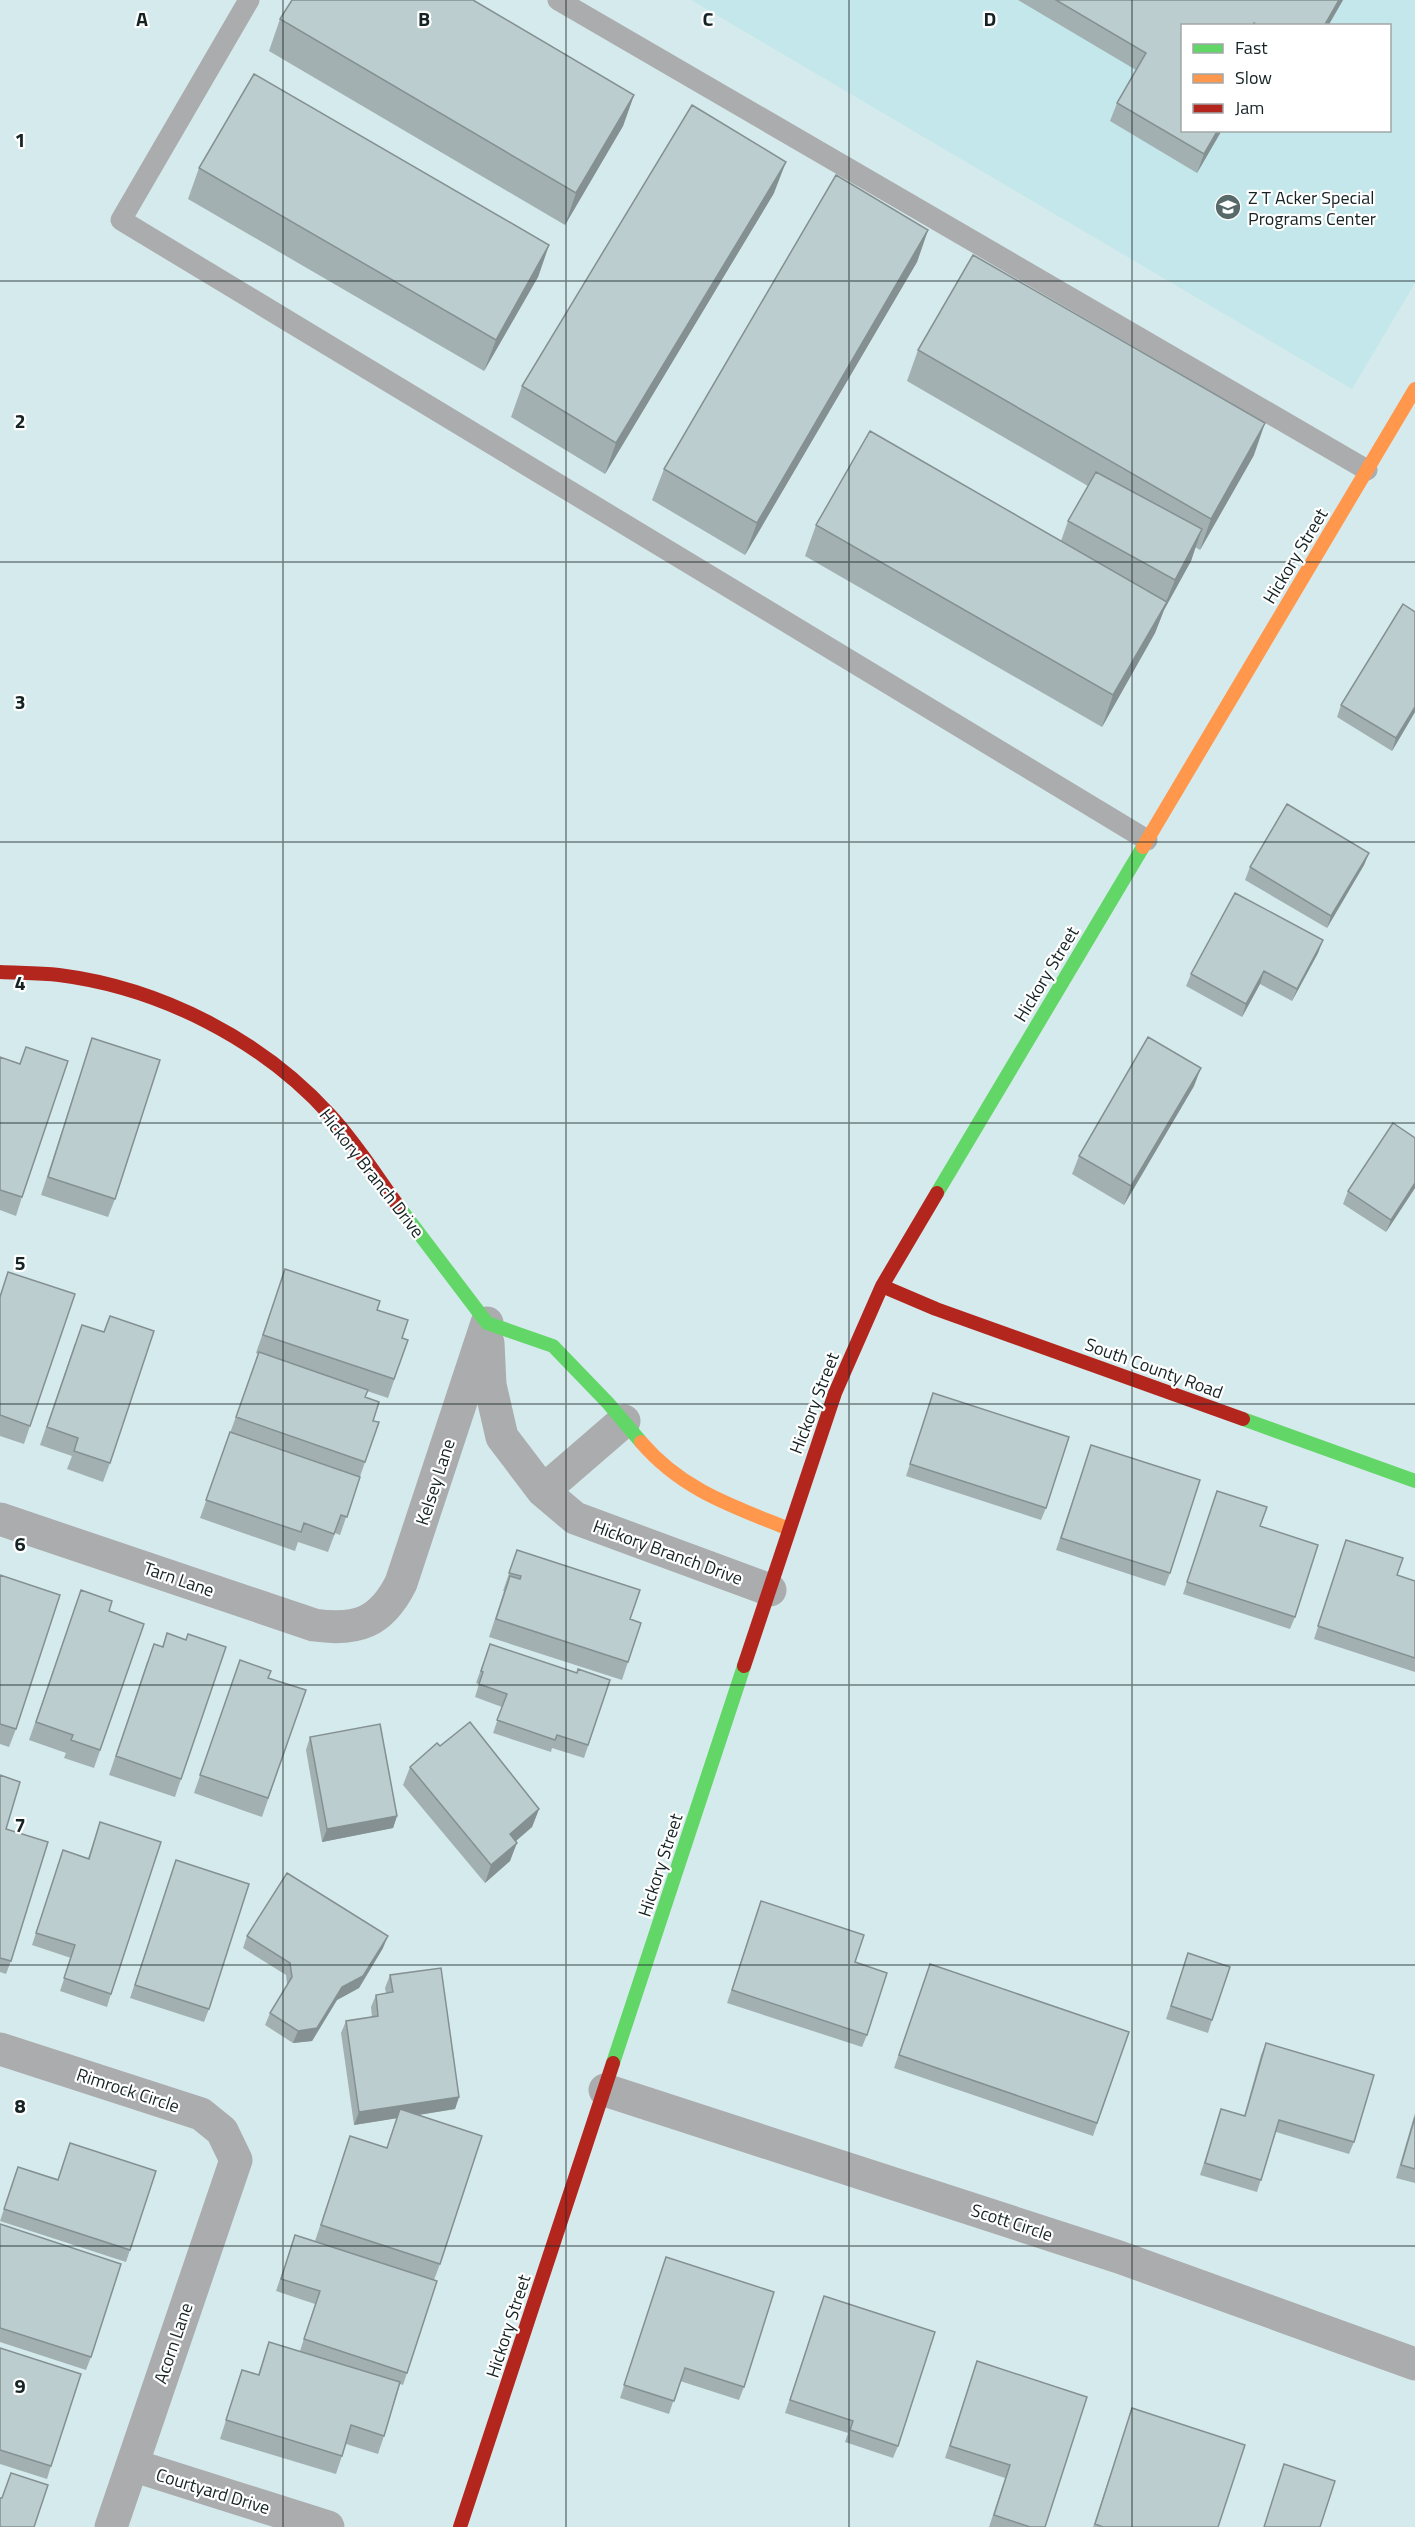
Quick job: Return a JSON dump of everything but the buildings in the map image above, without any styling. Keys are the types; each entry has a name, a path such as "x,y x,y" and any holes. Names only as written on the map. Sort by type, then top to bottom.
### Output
{"street":[{"name":"Hickory Street","path":"460,2527 789,1529 835,1394 882,1286 1415,389"},
{"name":"Hickory Branch Drive","path":"0,972 60,975 136,992 197,1016 253,1048 294,1080 331,1116 487,1323 490,1385 502,1437 543,1491 575,1518 770,1590"},
{"name":"South County Road","path":"882,1286 936,1308 1415,1481"},
{"path":"487,1323 553,1346 624,1421 658,1462 684,1482 714,1499 789,1529"},
{"name":"Kelsey Lane","path":"360,1625 385,1609 401,1583 487,1323"},
{"path":"543,1491 624,1421"},
{"name":"Tarn Lane","path":"0,1519 314,1625 340,1628 360,1625"},
{"name":"Rimrock Circle","path":"0,2049 201,2114 222,2132 236,2160"},
{"name":"Scott Circle","path":"605,2090 1119,2257 1415,2364"},
{"name":"Acorn Lane","path":"111,2527 236,2160"},
{"name":"Courtyard Drive","path":"132,2466 328,2527"}],"lane":[{"path":"249,0 121,220 1147,840"},
{"path":"558,0 1367,470"}],"shaded area":[{"name":"Z T Acker Special Programs Center","path":"691,0 1415,0 1415,283 1352,389"}],"traffic: fast":[{"path":"937,1193 1143,847"},
{"path":"399,1207 487,1323 553,1346 608,1403 641,1442"},
{"path":"1243,1419 1415,1481"},
{"path":"613,2063 744,1666"}],"traffic: slow":[{"path":"1143,847 1415,389"},
{"path":"641,1442 673,1473 691,1485 728,1504 789,1529"}],"traffic: jam":[{"path":"0,972 59,975 135,992 172,1005 241,1041 273,1063 330,1115 399,1207"},
{"path":"744,1666 835,1393 882,1286 937,1193"},
{"path":"882,1286 936,1309 1243,1419"},
{"path":"460,2527 613,2063"}],"place":[{"name":"Z T Acker Special Programs Center","path":"1228,207"}]}
